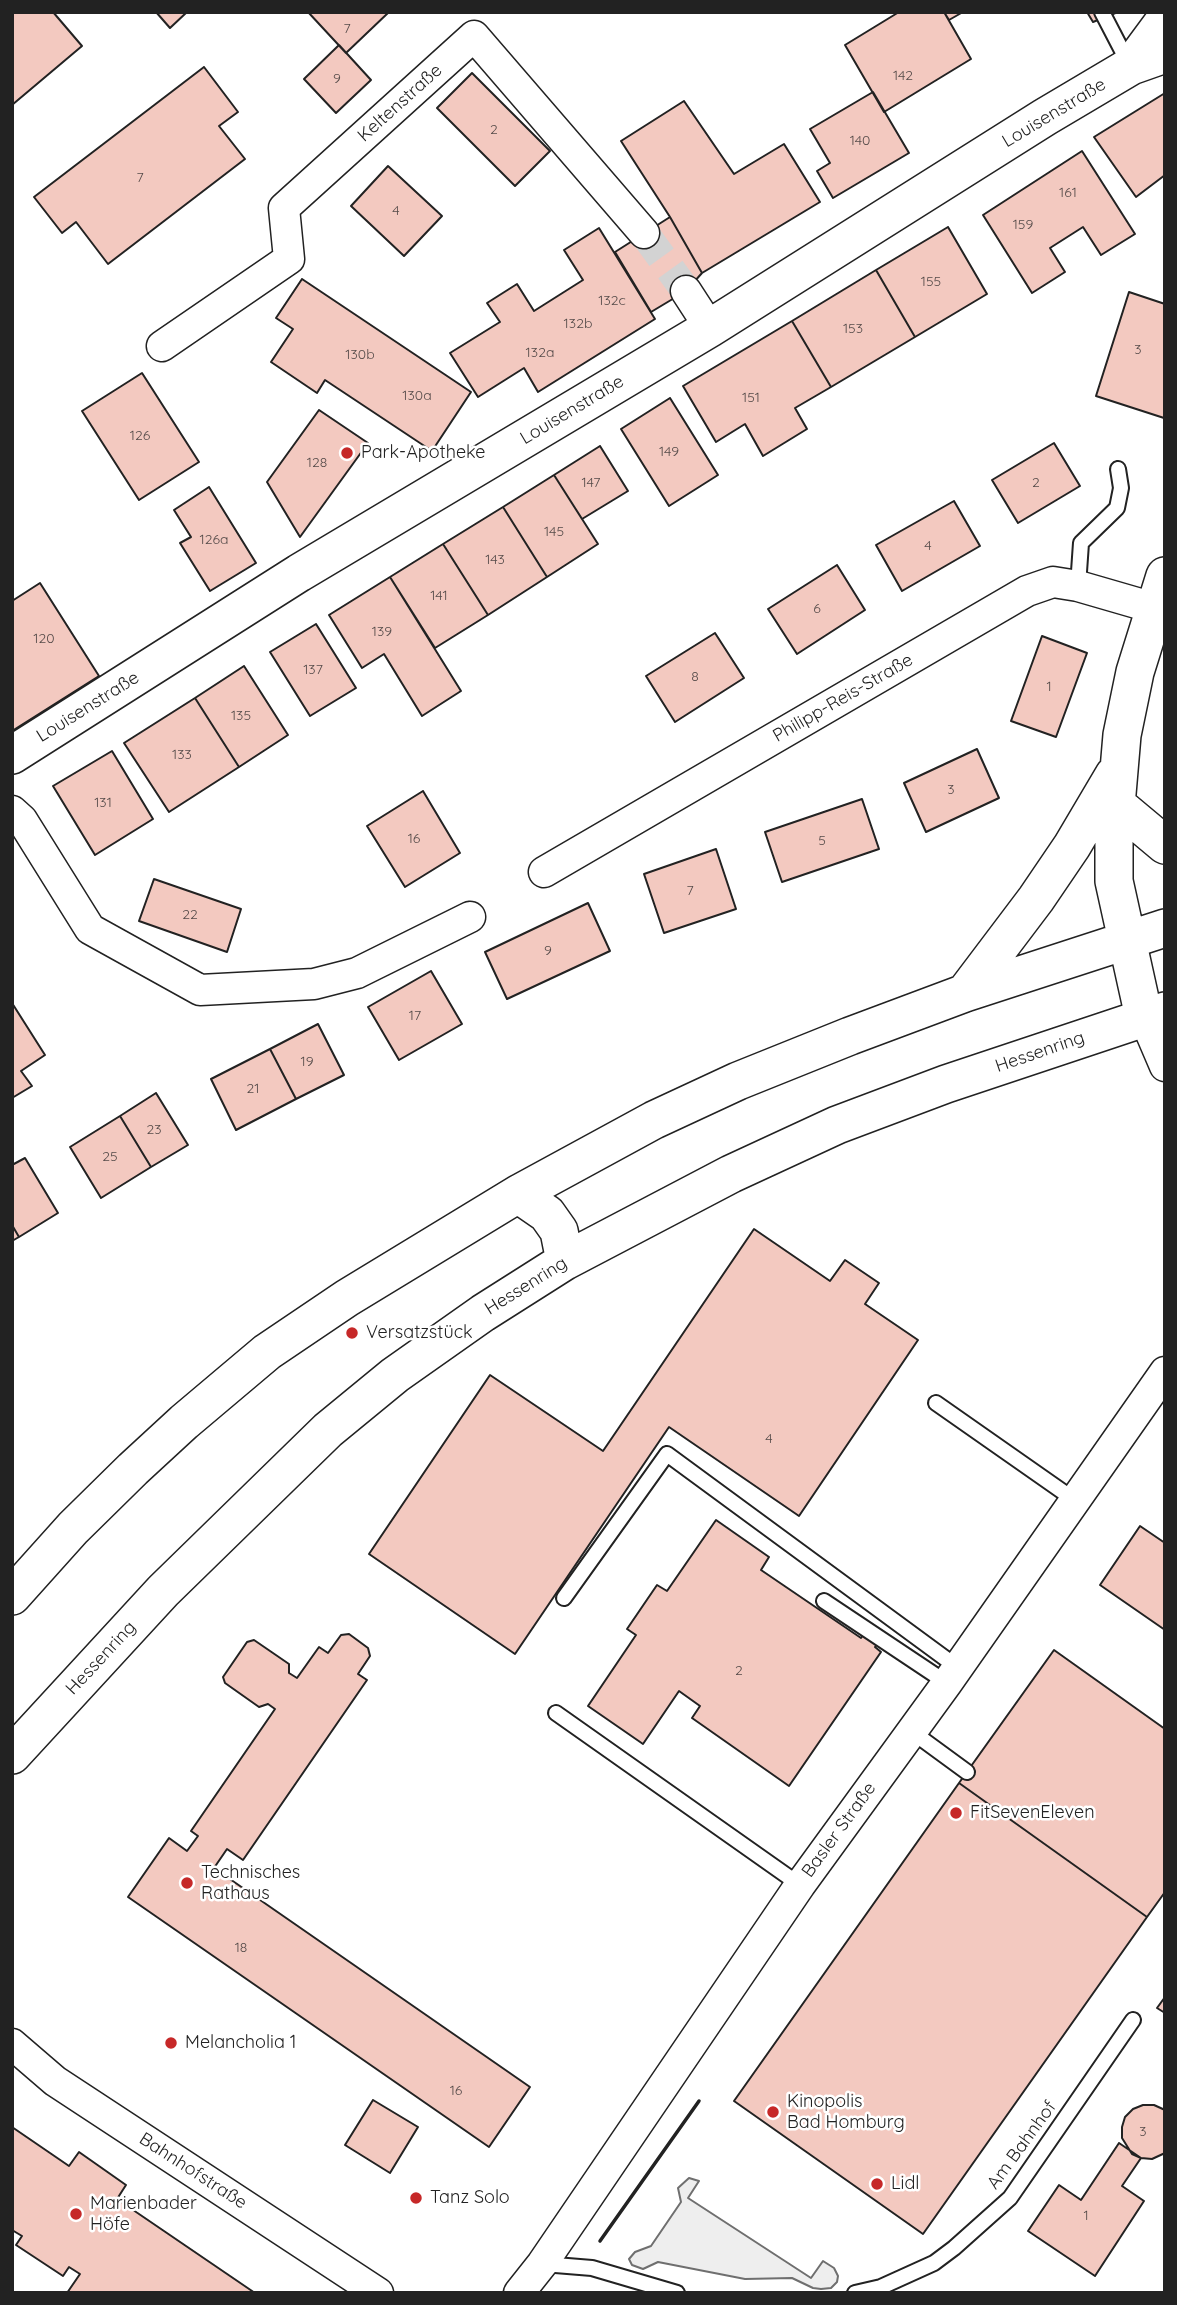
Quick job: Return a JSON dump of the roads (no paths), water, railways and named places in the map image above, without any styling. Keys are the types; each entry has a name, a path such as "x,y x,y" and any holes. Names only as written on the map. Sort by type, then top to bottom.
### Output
{"street":[{"name":"Louisenstraße","path":"1131,66 1165,20"},
{"name":"Keltenstraße","path":"162,346 289,259 284,208 474,36 644,233"},
{"name":"Louisenstraße","path":"12,755 299,573 710,328 1045,117 1131,66 1165,54"},
{"path":"686,291 710,328"},
{"name":"Philipp-Reis-Straße","path":"544,872 1027,591 1053,582 1160,592"},
{"path":"1160,592 1135,672 1122,735 1115,804 1114,881 1125,940 1154,1014 1165,1066"},
{"path":"965,993 1036,900 1119,767"},
{"path":"1115,804 1165,845"},
{"path":"12,811 22,820 90,929 200,990 314,984 356,973 470,918"},
{"path":"12,1596 73,1528 133,1469 267,1352 358,1291 518,1194 654,1120 738,1081 965,993 1165,928"},
{"name":"Hessenring","path":"12,1755 163,1591 328,1430 395,1375 483,1314 565,1261 731,1174 837,1125 946,1084 1154,1014"},
{"path":"518,1194 547,1214 559,1231 565,1261"},
{"name":"Basler Straße","path":"519,2293 542,2264 800,1885 1076,1501 1165,1372"},
{"name":"Bahnhofstraße","path":"12,2044 55,2081 378,2293"}],"lane":[{"path":"1106,15 1131,66"},
{"path":"1078,586 1081,543 1117,508 1121,488 1118,469"},
{"path":"936,1403 1076,1501"},
{"path":"564,1598 667,1454 952,1675"},
{"path":"824,1601 952,1675"},
{"path":"556,1713 800,1885"},
{"path":"911,1731 967,1772"},
{"name":"Am Bahnhof","path":"855,2293 881,2287 934,2263 1010,2198 1133,2020"},
{"path":"542,2264 593,2268 677,2293"}],"tunnel":[{"path":"644,233 686,291"}],"place":[{"name":"Park-Apotheke","path":"347,453"},
{"name":"Versatzstück","path":"352,1333"},
{"name":"FitSevenEleven","path":"956,1813"},
{"name":"Technisches Rathaus","path":"187,1883"},
{"name":"Melancholia 1","path":"171,2043"},
{"name":"Kinopolis Bad Homburg","path":"773,2112"},
{"name":"Lidl","path":"877,2184"},
{"name":"Tanz Solo","path":"416,2198"},
{"name":"Marienbader Höfe","path":"76,2214"}]}
